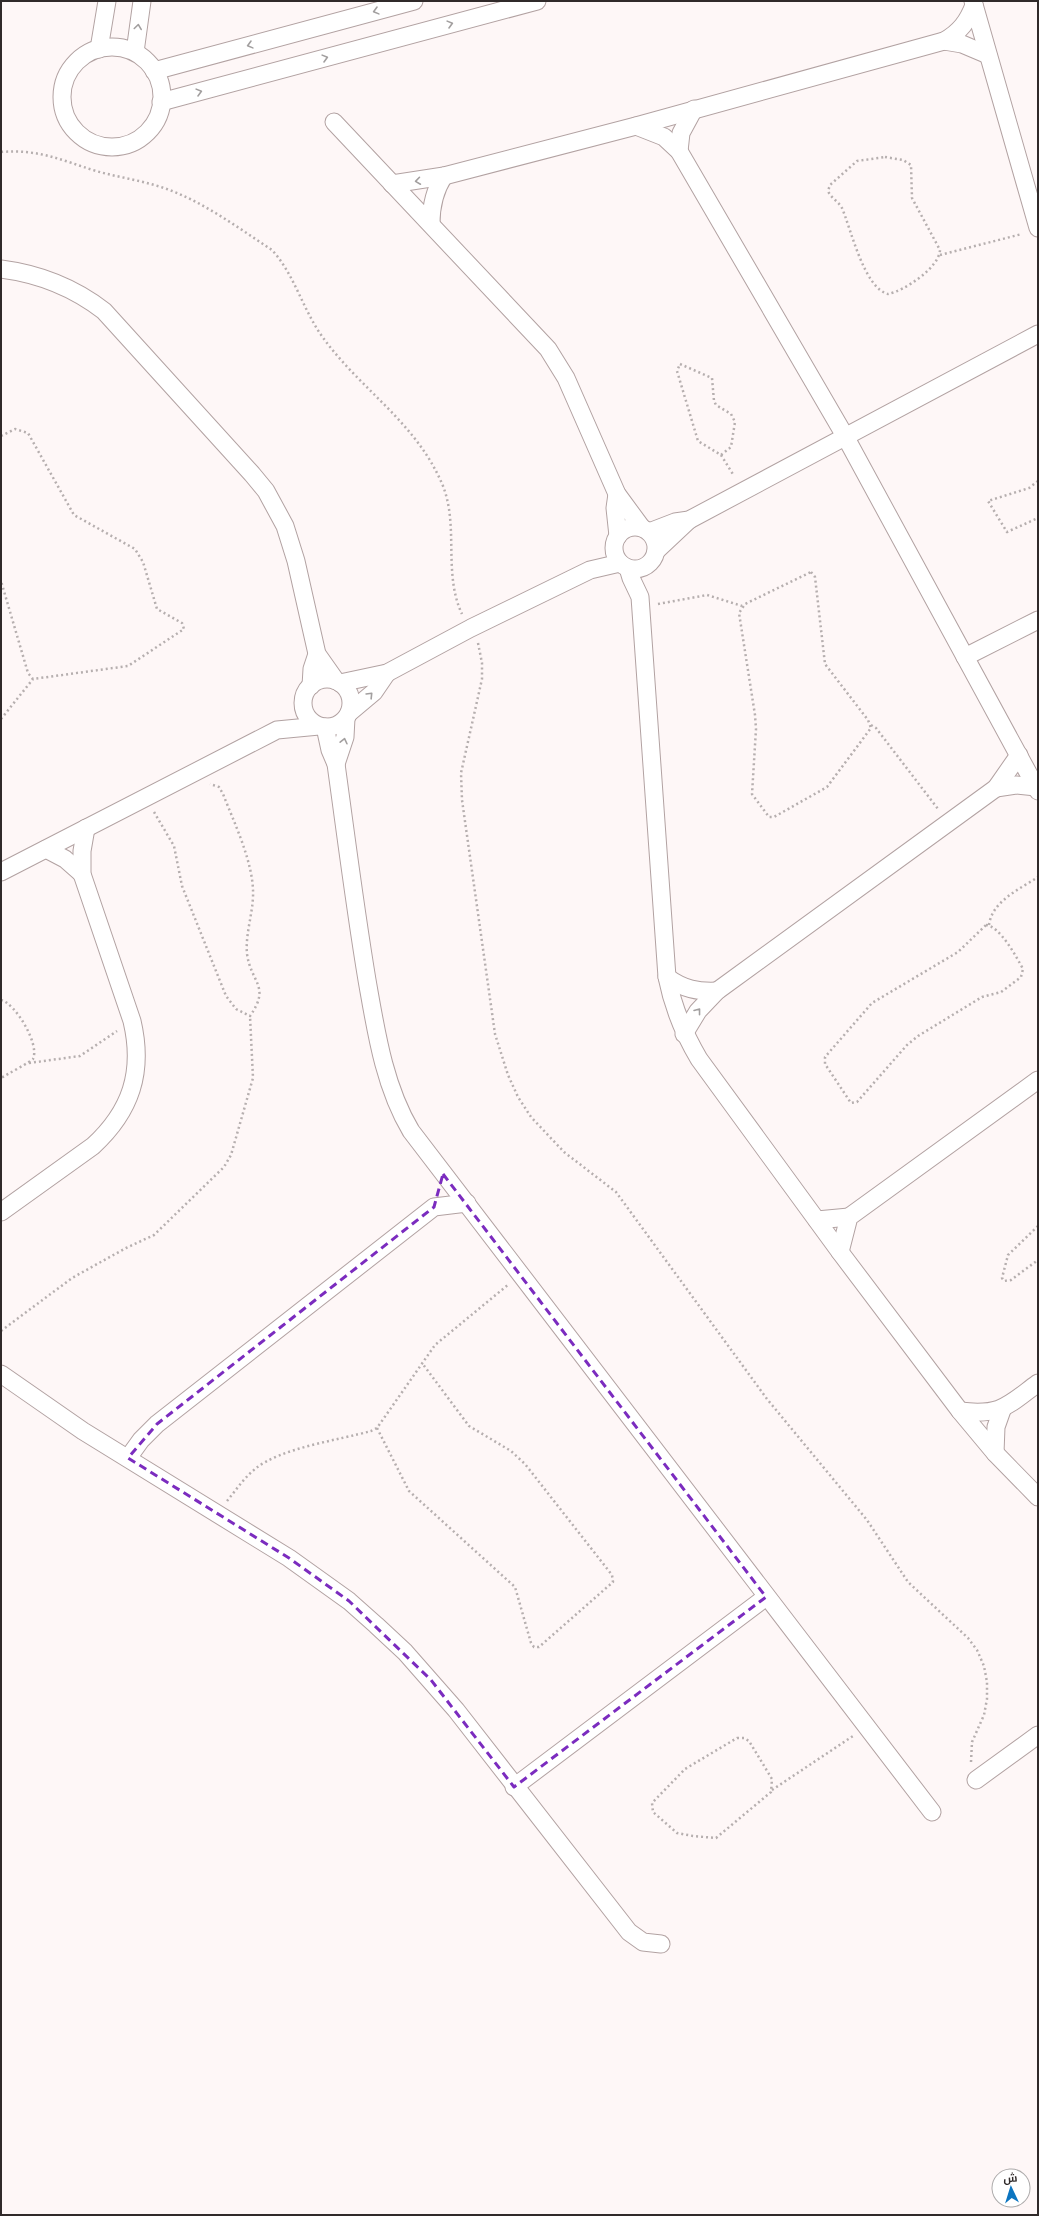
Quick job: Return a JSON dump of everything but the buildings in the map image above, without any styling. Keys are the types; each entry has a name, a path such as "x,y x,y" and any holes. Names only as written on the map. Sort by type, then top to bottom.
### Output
{"street":[{"path":"99,49 107,1"},
{"path":"135,52 142,1"},
{"path":"154,71 414,1"},
{"path":"162,102 537,1"},
{"path":"392,184 444,176 636,126 944,41 960,30 966,23 973,3"},
{"path":"973,3 988,55 1030,231"},
{"path":"944,41 962,44 988,55"},
{"path":"117,47 135,52 149,63 161,86 162,102 154,123 139,139 129,144 106,147 86,140 78,134 65,117 62,100 63,84 73,65 89,52 99,49 117,47"},
{"path":"679,151 684,124 694,109"},
{"path":"334,122 432,224 548,349 566,378 617,494 645,530 655,540 654,557 640,602"},
{"path":"636,126 664,137 679,151 845,436 1037,789"},
{"path":"432,224 432,204 438,185 444,176"},
{"path":"1,269 37,276 55,282 90,300 104,311 252,474 277,510 287,532 317,654 350,696 343,746 336,764"},
{"path":"590,570 600,556 631,527 645,530 689,520 1038,334"},
{"path":"617,494 615,554 624,565 640,602 667,977 671,998 684,1034 699,1059 840,1252 960,1411 995,1453 1038,1497"},
{"path":"278,730 308,691 323,680 338,682 387,673 471,628 590,570 624,565 640,569 654,557 689,520"},
{"path":"965,657 1038,620"},
{"path":"317,654 304,705 306,714 311,721 322,727 336,764 360,938 372,1012 387,1076 402,1117 766,1597 932,1812"},
{"path":"1,872 278,730 337,726 374,692 387,673"},
{"path":"684,1034 698,1010 717,991 996,788 1019,756"},
{"path":"996,788 1016,785 1037,789"},
{"path":"1,1212 92,1146 116,1120 127,1100 136,1072 136,1038 132,1021 82,874 82,851 86,828"},
{"path":"46,849 65,859 82,874"},
{"path":"667,977 678,985 691,990 717,991"},
{"path":"817,1220 849,1217 1038,1080"},
{"path":"434,1207 444,1174"},
{"path":"128,1458 141,1440 157,1424 434,1207 466,1203"},
{"path":"840,1252 849,1217"},
{"path":"1,1374 83,1430 319,1579 376,1625 431,1680 629,1932 643,1942 661,1944"},
{"path":"960,1411 981,1413 1002,1410 1038,1383"},
{"path":"995,1453 996,1427 1002,1410"},
{"path":"514,1786 766,1597"},
{"path":"976,1780 1038,1735"}],"path":[{"path":"1,152 47,154 110,175 161,187 205,207 272,250 290,276 304,308 322,337 340,361 406,426 421,447 442,486 449,506 454,588 458,605 471,628 480,649 482,679 461,773 462,800 491,1014 498,1046 508,1075 531,1117 564,1152 616,1192 767,1399 867,1520 908,1582 968,1638 978,1650 984,1666 987,1693 984,1715 972,1742 970,1755 976,1780"},
{"path":"940,254 939,245 912,198 912,168 909,163 885,157 861,160 830,185 828,191 841,207 865,272 882,292 891,293 906,286 930,268 940,254 1030,231"},
{"path":"721,455 730,449 732,445 735,422 733,417 716,405 714,401 712,378 680,364 677,371 698,441 721,455 743,491"},
{"path":"1,436 16,429 28,433 74,515 135,549 143,562 156,609 182,623 184,626 182,630 128,666 33,679 1,719"},
{"path":"1038,481 1029,488 988,501 1007,532 1038,518"},
{"path":"640,602 707,595 742,606 806,573 814,574 825,664 948,822"},
{"path":"1,581 28,673 33,679"},
{"path":"742,606 739,619 756,728 752,794 766,816 774,817 827,787 869,731 871,725"},
{"path":"1,1331 72,1278 126,1248 154,1235 224,1167 231,1155 253,1078 250,1016 258,1005 260,993 247,953 253,898 251,875 222,790 207,783 198,771"},
{"path":"145,798 174,846 182,886 226,996 236,1009 250,1016"},
{"path":"989,925 991,915 1000,902 1038,877"},
{"path":"989,925 1012,948 1023,969 1023,975 1001,992 982,997 918,1036 907,1045 857,1102 851,1104 826,1064 826,1057 872,1003 958,952 973,939 984,926 989,925"},
{"path":"1,1000 8,1003 31,1032 34,1052 33,1059 29,1063"},
{"path":"1,1078 18,1067 29,1063 80,1056 132,1021"},
{"path":"1038,1226 1008,1255 1002,1278 1004,1281 1011,1280 1038,1260"},
{"path":"216,1513 247,1477 266,1462 284,1454 371,1431 377,1428 385,1420 422,1363 446,1336 521,1274"},
{"path":"377,1428 409,1491 515,1587 531,1643 534,1647 539,1647 614,1582 612,1575 525,1464 510,1451 469,1426 422,1363"},
{"path":"772,1790 772,1779 749,1741 744,1738 737,1738 685,1769 652,1803 651,1809 677,1833 716,1838 772,1790 866,1727"}],"highlighted area":[{"path":"443,1174 766,1597 514,1787 431,1680 349,1601 289,1558 128,1458 157,1424 434,1207"}]}
